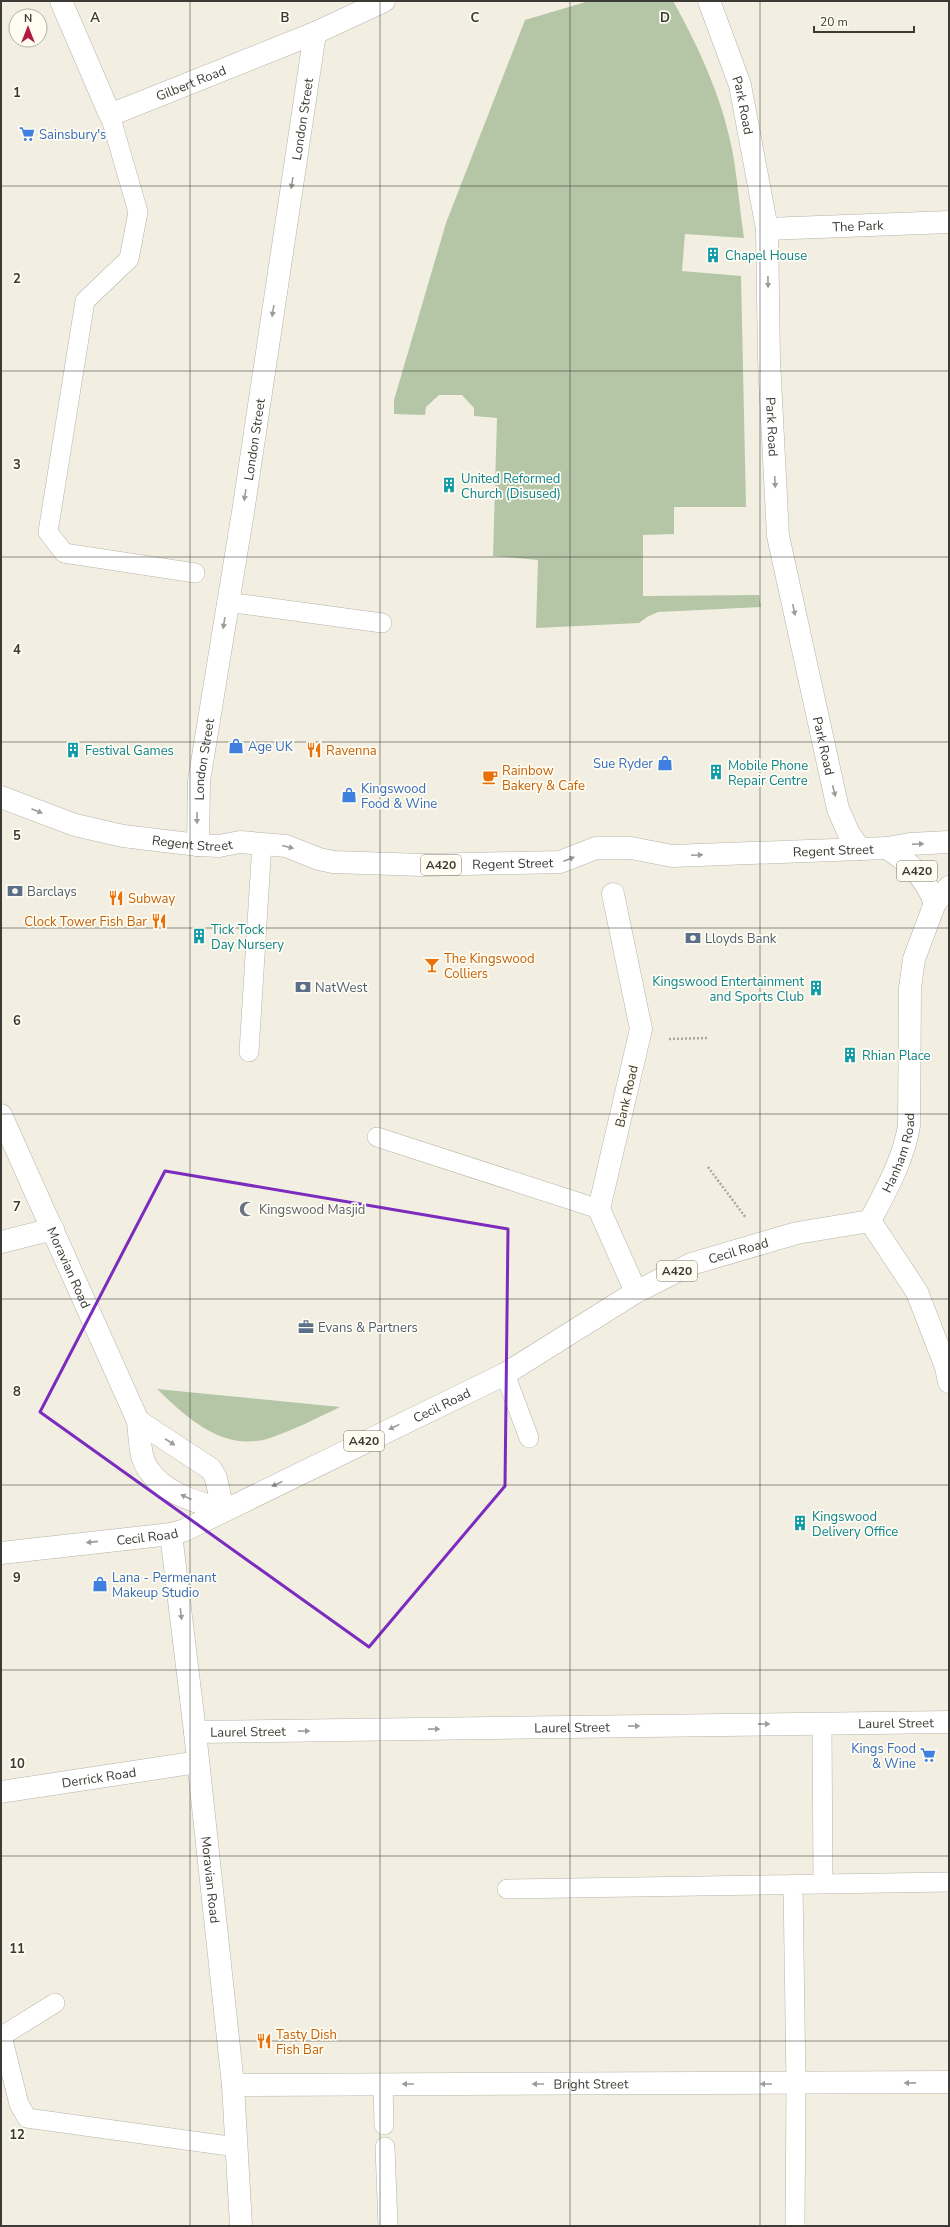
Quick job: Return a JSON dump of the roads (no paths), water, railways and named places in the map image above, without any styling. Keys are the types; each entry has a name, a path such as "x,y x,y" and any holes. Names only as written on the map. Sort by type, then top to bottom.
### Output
{"street":[{"path":"61,1 110,115"},
{"name":"Gilbert Road","path":"110,115 314,33 384,1"},
{"name":"Park Road","path":"709,1 740,85 767,229 769,360 778,536 838,809 849,834 860,849"},
{"name":"London Street","path":"198,845 199,781 227,602 243,512 314,33"},
{"name":"The Park","path":"767,229 949,222"},
{"name":"Regent Street","path":"1,798 75,825 123,836 198,845 219,846 240,842 291,847 319,859 333,862 423,865 560,862 596,848 631,848 672,856 887,848"},
{"name":"A420","path":"887,848 910,844 949,842"},
{"name":"A420","path":"887,848 902,858 922,878 935,903"},
{"name":"Hanham Road","path":"870,1222 906,1147 909,1126 910,988 914,959 935,903 949,887"},
{"name":"Bank Road","path":"599,1209 641,1029 613,894"},
{"name":"Moravian Road","path":"1,1115 138,1421 142,1454 148,1470 168,1488 188,1498 223,1510"},
{"path":"599,1209 636,1292"},
{"path":"870,1222 917,1292 946,1367 949,1382"},
{"name":"Cecil Road","path":"1,1553 171,1534 186,1530 223,1510 505,1374 636,1292 691,1264 797,1233 870,1222"},
{"path":"1,1242 53,1229"},
{"path":"138,1421 211,1469 216,1478 223,1510"},
{"name":"Moravian Road","path":"171,1534 195,1732 233,2085 241,2226"},
{"name":"Laurel Street","path":"195,1732 949,1722"},
{"name":"Derrick Road","path":"1,1792 198,1762"},
{"name":"Bright Street","path":"233,2085 796,2084 949,2082"}],"lane":[{"path":"110,115 138,212 129,259 85,301 48,532 64,553 195,573"},
{"path":"227,602 382,624"},
{"path":"249,1052 262,844"},
{"path":"377,1137 599,1209"},
{"path":"505,1374 529,1438"},
{"path":"822,1723 823,1884"},
{"path":"507,1889 949,1882"},
{"path":"793,1884 796,2084 795,2226"},
{"path":"55,2003 2,2036 19,2104 28,2118 236,2147"},
{"path":"383,2084 384,2125"},
{"path":"385,2147 388,2226"}],"place":[{"name":"Sainsbury's","path":"27,134"},
{"name":"Chapel House","path":"713,255"},
{"name":"United Reformed Church (Disused)","path":"449,485"},
{"name":"Age UK","path":"236,746"},
{"name":"Festival Games","path":"73,750"},
{"name":"Ravenna","path":"314,750"},
{"name":"Sue Ryder","path":"665,763"},
{"name":"Mobile Phone Repair Centre","path":"716,772"},
{"name":"Rainbow Bakery & Cafe","path":"490,777"},
{"name":"Kingswood Food & Wine","path":"349,795"},
{"name":"Barclays","path":"15,891"},
{"name":"Subway","path":"116,898"},
{"name":"Clock Tower Fish Bar","path":"159,921"},
{"name":"Tick Tock Day Nursery","path":"199,936"},
{"name":"Lloyds Bank","path":"693,938"},
{"name":"The Kingswood Colliers","path":"432,965"},
{"name":"NatWest","path":"303,987"},
{"name":"Kingswood Entertainment and Sports Club","path":"816,988"},
{"name":"Rhian Place","path":"850,1055"},
{"name":"Kingswood Masjid","path":"247,1209"},
{"name":"Evans & Partners","path":"306,1327"},
{"name":"Kingswood Delivery Office","path":"800,1523"},
{"name":"Lana - Permenant Makeup Studio","path":"100,1584"},
{"name":"Kings Food & Wine","path":"928,1755"},
{"name":"Tasty Dish Fish Bar","path":"264,2041"}]}
